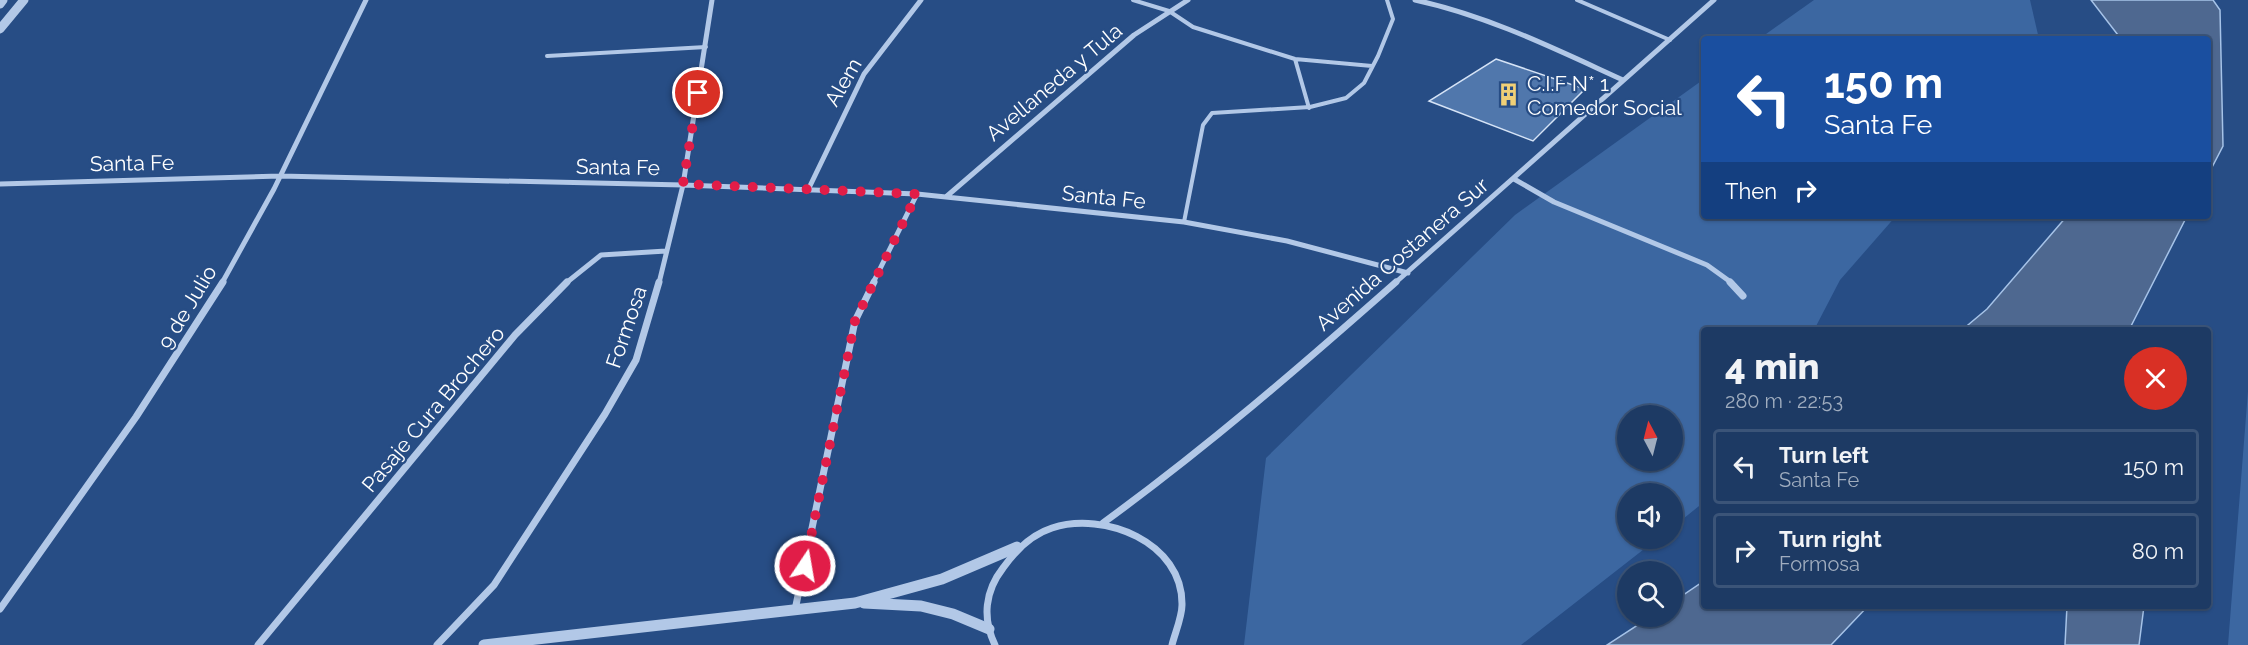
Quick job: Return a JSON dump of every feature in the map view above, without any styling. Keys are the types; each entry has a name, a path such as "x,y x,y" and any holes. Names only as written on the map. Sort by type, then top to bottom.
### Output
{"street":[{"path":"0,4 3,0"},
{"path":"0,29 24,0"},
{"name":"9 de Julio","path":"0,609 177,355 214,298 280,176 366,0"},
{"name":"Formosa","path":"437,645 494,585 605,414 636,360 650,319 683,184 712,0"},
{"name":"Alem","path":"808,190 864,74 921,0"},
{"name":"Avellaneda y Tula","path":"947,196 1134,35 1188,0"},
{"path":"1415,0 1462,12 1495,24 1623,80"},
{"name":"Avenida Costanera Sur","path":"1103,523 1176,470 1281,385 1714,0"},
{"name":"Santa Fe","path":"0,184 280,176 683,184 917,194 1184,222 1287,241 1408,273"},
{"path":"1514,179 1554,202 1707,265 1726,277 1743,296"},
{"path":"795,610 855,321 917,194"},
{"name":"Pasaje Cura Brochero","path":"258,645 515,335 575,274 601,255 666,251"},
{"path":"484,645 855,603 942,579 1017,547 1036,534 1057,526 1080,522 1103,523 1122,528 1146,540 1166,559 1181,591 1183,608 1180,626 1172,645"},
{"path":"991,640 986,614 989,589 1000,566 1017,547"},
{"path":"855,603 921,606 953,614 991,640"}],"lane":[{"path":"1133,0 1169,11 1193,27 1295,59 1372,66"},
{"path":"1184,222 1203,125 1212,113 1228,109 1309,108 1342,100 1359,89 1372,66 1393,19 1387,0"},
{"path":"1577,0 1670,40"},
{"path":"547,56 706,47"},
{"path":"1295,59 1309,108"}],"shaded area":[{"path":"1814,0 2030,0 2038,36 1763,36"},
{"path":"2091,0 2213,0 2220,10 2223,146 2211,169 2211,36 2119,36"},
{"path":"1701,81 1701,219 1893,219 1840,280 1816,327 1701,327 1701,504 1683,519 1683,483 1617,483 1617,549 1644,549 1629,561 1617,561 1617,570 1521,645 1244,645 1266,458 1515,215"},
{"path":"2064,219 2185,219 2131,327 1966,327 1987,309"},
{"path":"2248,391 2248,645 2228,645"},
{"path":"1701,583 1701,609 1865,609 1831,645 1607,645 1635,627 1683,627 1683,595"},
{"path":"2067,609 2144,609 2139,645 2065,645"}],"building":[{"name":"C.I.F N* 1 Comedor Social","path":"1496,59 1585,89 1533,141 1429,101"}],"place":[{"name":"C.I.F N* 1 Comedor Social","path":"1509,95"}],"route":[{"path":"698,93 683,184 917,194 855,321 805,566"}]}
